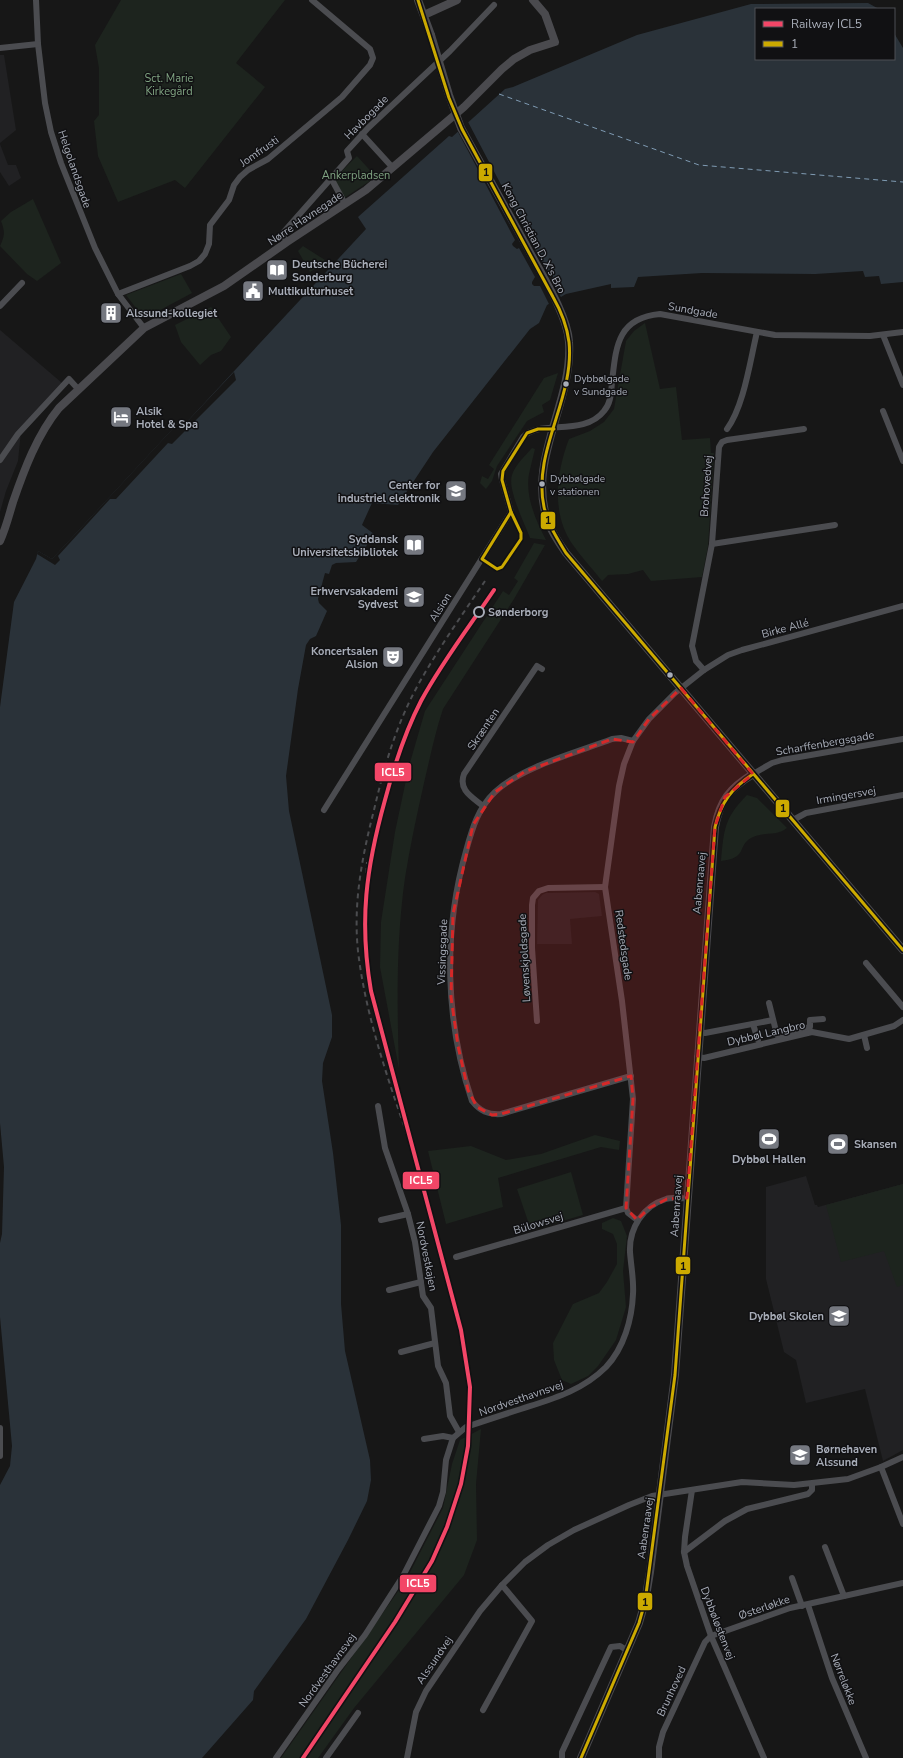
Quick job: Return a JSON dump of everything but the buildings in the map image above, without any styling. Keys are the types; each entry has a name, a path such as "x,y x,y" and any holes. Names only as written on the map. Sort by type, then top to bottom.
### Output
{"street":[{"name":"Helgolandsgade","path":"36,0 38,44 45,103 51,132 61,163 92,242 118,294 144,328"},
{"name":"Jomfrusti","path":"118,294 190,266 198,261 205,254 209,244 210,225 229,200 234,185 240,177 248,170 268,159 342,97 370,65 373,58 370,49 312,0"},
{"name":"Kong Christian D. X's Bro","path":"418,0 461,128 526,245 563,318 569,342 569,363 544,465 542,494 544,509 554,536 566,553 903,950"},
{"path":"424,15 457,0"},
{"name":"Nørre Havnegade","path":"0,540 20,482 42,434 59,408 144,328 224,286 286,242 366,190 464,107 514,59 530,50 555,42 545,14 533,0"},
{"name":"Havbogade","path":"286,242 282,234 349,158 346,151 406,91 450,51 494,5"},
{"path":"0,48 38,44"},
{"path":"362,134 393,168"},
{"path":"331,178 345,204"},
{"path":"0,306 22,283"},
{"name":"Sundgade","path":"554,429 586,424 604,413 609,405 611,396 615,350 620,337 627,328 646,315 666,315 775,335 883,335 903,332"},
{"path":"727,429 732,422 740,403 757,332"},
{"path":"883,335 903,385"},
{"path":"0,460 18,434 69,379 79,390"},
{"path":"883,411 903,461"},
{"name":"Alsion","path":"324,810 511,512 502,480 503,471 527,433 538,429 554,429"},
{"name":"Brohovedvej","path":"704,670 696,661 692,646 712,544 718,451 722,442 727,440 804,429"},
{"path":"712,544 835,525"},
{"name":"Birke Allé","path":"681,688 722,658 742,650 903,606"},
{"name":"Skrænten","path":"483,806 462,786 461,781 464,774 538,666 542,669"},
{"name":"Redstedsgade","path":"626,1208 633,1106 631,1076 605,887 619,786 624,764 633,742 649,719 681,688"},
{"name":"Vissingsgade","path":"631,1076 501,1114 492,1115 485,1112 477,1107 472,1101 458,1046 451,997 450,964 453,914 462,867 473,825 483,806 495,792 524,772 612,739 621,738 633,742"},
{"name":"Scharffenbergsgade","path":"753,774 772,763 782,760 903,740"},
{"name":"Aabenraavej","path":"580,1758 628,1650 639,1623 645,1602 661,1495 675,1374 711,865 717,814 721,804 732,788 753,774"},
{"name":"Irmingersvej","path":"794,820 806,813 903,795"},
{"name":"Løvenskjoldsgade","path":"538,1021 532,948 533,898 539,891 548,888 605,887"},
{"path":"866,963 903,1007"},
{"path":"769,1004 777,1035 810,1027 810,1020 823,1019"},
{"path":"699,1032 705,1033 773,1020"},
{"name":"Dybbøl Langbro","path":"697,1057 704,1058 812,1032 849,1039 894,1026 903,1020"},
{"path":"753,1024 758,1040"},
{"path":"864,1035 867,1048"},
{"name":"Nordvestkajen","path":"378,1106 385,1148 408,1214 415,1242 424,1296 431,1308 434,1343 438,1366 446,1383 450,1416 459,1432"},
{"path":"626,1208 628,1213 637,1220 649,1208 667,1199 687,1198"},
{"name":"Bülowsvej","path":"456,1256 626,1208"},
{"path":"382,1220 408,1214"},
{"name":"Nordvesthavnsvej","path":"276,1758 337,1671 365,1635 403,1576 439,1506 443,1492 446,1460 453,1438 466,1427 565,1396 587,1384 607,1366 620,1345 630,1318 633,1293 630,1250 632,1232 637,1220"},
{"path":"389,1290 421,1282"},
{"path":"401,1352 434,1343"},
{"path":"0,1428 0,1456"},
{"path":"424,1439 443,1436 453,1438"},
{"name":"Alssundvej","path":"407,1758 416,1712 426,1691 480,1611 502,1585 525,1562 567,1534 629,1504 652,1496 742,1482 794,1485 848,1479 903,1457"},
{"path":"881,1467 903,1524"},
{"path":"684,1552 725,1521 747,1509 808,1494 812,1490 812,1484"},
{"name":"Dybbøløstenvej","path":"692,1490 684,1552 686,1566 711,1636 764,1758"},
{"path":"825,1547 844,1596"},
{"name":"Østerløkke","path":"792,1578 805,1605"},
{"name":"Østerløkke","path":"711,1636 790,1608 903,1583"},
{"path":"483,1710 532,1621 502,1585"},
{"name":"Nørreløkke","path":"805,1605 832,1678 866,1758"},
{"name":"Brunhoved","path":"659,1758 659,1747 663,1732 705,1642 711,1636"},
{"path":"562,1758 562,1752 611,1647 620,1646 628,1650"},
{"path":"326,1758 358,1713"}],"highlighted area":[{"path":"681,688 753,774 725,797 715,827 687,1198 667,1199 649,1208 637,1220 626,1208 633,1099 631,1076 501,1114 492,1115 477,1107 468,1090 458,1046 451,997 453,914 473,825 495,792 524,772 612,739 633,742 649,719"}],"shaded area":[{"path":"868,3 877,8 755,8 755,60 895,60 895,35 903,48 903,282 881,284 879,276 865,277 863,271 815,274 702,273 638,277 634,287 611,288 611,284 566,294 547,305 539,323 530,329 433,452 398,505 372,503 362,525 374,534 356,562 336,563 332,565 329,574 325,573 318,599 319,603 327,611 316,636 310,639 306,645 298,689 286,776 289,811 332,1015 332,1037 323,1063 322,1081 333,1153 341,1225 341,1304 345,1351 370,1460 371,1480 367,1501 306,1619 254,1691 253,1700 202,1758 0,1758 0,1485 10,1466 12,1446 0,1317 0,1243 2,1234 4,1167 0,1123 0,707 14,602 36,559 38,551 52,559 179,422 183,426 366,229 358,217 449,136 452,137 505,89 637,35 751,4"},
{"path":"0,55 4,55 16,130 0,143"},
{"path":"0,144 8,165 16,165 21,178 9,186 0,172"},
{"path":"0,330 62,383 21,431 18,461 6,491 0,512"},
{"path":"595,892 599,894 602,916 570,919 572,944 537,944 538,900 542,895 546,893"},
{"name":"Dybbøl Skolen","path":"806,1176 815,1205 818,1207 903,1184 903,1450 883,1461 865,1389 806,1403 796,1360 784,1352 766,1279 766,1187"}],"green space":[{"name":"Sct. Marie Kirkegård","path":"121,0 285,0 236,63 265,87 185,188 175,180 118,202 98,156 94,121 99,115 99,68 95,45"},
{"name":"Ankerpladsen","path":"357,156 376,177 344,198 334,179"},
{"path":"33,199 61,263 37,281 27,274 0,246 4,234 1,221 11,212"},
{"path":"303,246 325,260 321,265 310,272 298,251"},
{"path":"181,274 192,293 151,315 145,316 136,308 126,295"},
{"path":"211,307 218,314 216,315 231,337 221,351 211,355 200,365 181,342 175,325"},
{"path":"645,323 660,389 676,387 682,440 710,438 711,453 714,453 708,546 702,577 651,581 643,570 628,574 608,575 602,581 576,550 566,533 561,520 558,493 561,466 569,439 590,431 604,422 614,409 626,341 634,331"},
{"path":"558,373 550,400 542,405 544,412 527,421 497,466 492,481 486,489 480,483 482,476 488,479 494,469 489,465 544,378"},
{"path":"532,448 535,449 528,482 530,500 535,517 546,540 530,538 512,489 511,481 513,471"},
{"path":"534,543 545,545 514,599 443,709 435,736 411,842 402,902 398,974 399,1069 380,967 381,922 395,832 409,766 425,711 503,591 509,595 518,581 514,578"},
{"path":"747,795 757,798 787,828 783,831 751,838 744,845 739,855 721,861 726,825 739,803"},
{"path":"595,1135 620,1141 619,1150 601,1147 498,1178 503,1207 446,1224 428,1151 471,1146 506,1160 541,1154"},
{"path":"571,1172 583,1215 531,1230 517,1189"},
{"path":"903,1184 903,1285 897,1287 884,1251 841,1262 826,1205"},
{"path":"613,1218 621,1221 627,1236 623,1271 626,1307 616,1340 598,1366 588,1376 571,1384 562,1380 554,1360 553,1343 573,1304 599,1293 617,1264 617,1244 613,1234 602,1229 602,1223"},
{"path":"481,1429 476,1484 477,1540 464,1575 354,1708 318,1758 281,1758 406,1580 443,1508 452,1464 460,1440"}],"pier":[{"path":"467,120 527,234 532,234 533,237 531,242 547,271 551,271 553,273 553,277 551,279 562,299 550,306 540,286 534,286 532,284 535,277 519,248 517,249 513,246 512,244 515,240 457,130"},
{"path":"234,372 236,380 172,444 168,443 116,499 110,499 58,556 60,560 55,565 37,554 38,551 52,559 179,422 183,426"}],"ferry route":[{"path":"499,94 699,165 903,182"}],"railway":[{"path":"416,1160 381,1057 367,1004 362,977 357,933 358,898 362,863 382,778 403,715 434,658 485,581"},
{"path":"365,900 367,862"}],"rail line":[{"name":"ICL5","path":"303,1758 395,1622 432,1561 447,1527 461,1484 468,1446 470,1387 461,1330 371,991 365,941 365,918 369,872 378,825 388,787 405,737 415,713 429,687 494,590"}],"transit line":[{"name":"1","path":"418,0 449,98 462,129 556,302 567,330 569,342 569,363 566,384 548,445 542,486 544,507 553,531 566,553 903,950"},
{"name":"1","path":"511,512 502,480 503,471 527,433 538,429 554,429"},
{"name":"1","path":"511,512 521,533 521,539 502,567 497,569 482,559 511,512"},
{"name":"1","path":"581,1758 639,1623 645,1602 675,1375 715,827 717,818 728,796 733,790 753,774"}],"place":[{"name":"Deutsche Bücherei Sonderburg","path":"277,270"},
{"name":"Multikulturhuset","path":"253,291"},
{"name":"Alssund-kollegiet","path":"111,313"},
{"name":"Dybbølgade v Sundgade","path":"566,384"},
{"name":"Alsik Hotel & Spa","path":"121,417"},
{"name":"Dybbølgade v stationen","path":"542,484"},
{"name":"Center for industriel elektronik","path":"456,491"},
{"name":"Syddansk Universitetsbibliotek","path":"414,545"},
{"name":"Erhvervsakademi Sydvest","path":"414,597"},
{"name":"Sønderborg","path":"479,612"},
{"name":"Koncertsalen Alsion","path":"393,657"},
{"name":"Dybbøl Hallen","path":"769,1139"},
{"name":"Skansen","path":"838,1144"},
{"name":"Dybbøl Skolen","path":"839,1316"},
{"name":"Børnehaven Alssund","path":"800,1455"}]}
